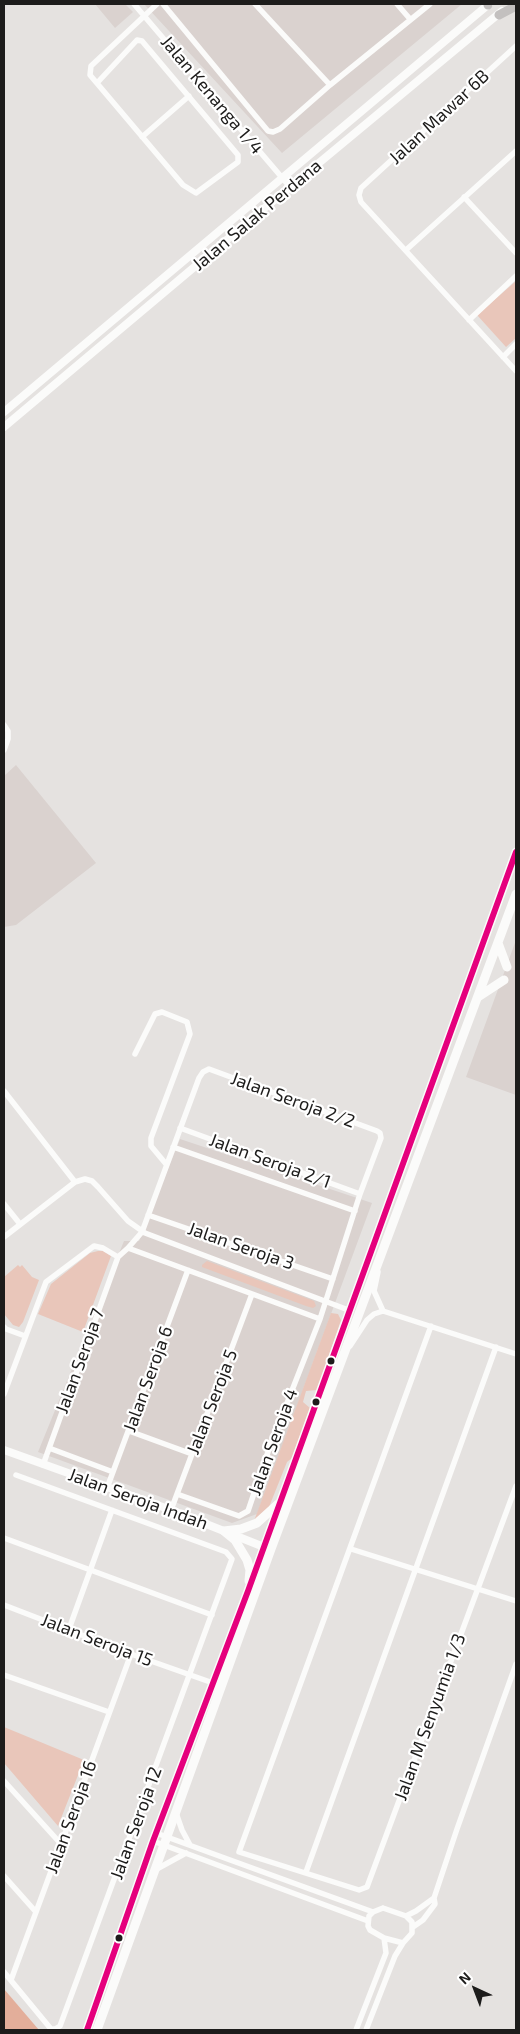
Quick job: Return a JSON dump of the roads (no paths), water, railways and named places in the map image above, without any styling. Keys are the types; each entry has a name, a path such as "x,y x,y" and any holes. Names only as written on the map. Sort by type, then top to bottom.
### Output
{"main road":[{"path":"499,14 516,6"},
{"path":"87,2030 155,1837 248,1591 268,1548 281,1500 516,852"},
{"path":"97,2030 176,1813 268,1548 344,1356 516,894"},
{"path":"498,943 507,967"},
{"path":"478,997 504,980"},
{"path":"224,1531 241,1529 257,1523 281,1500"},
{"path":"224,1531 235,1540 247,1560 250,1570 248,1591"}],"street":[{"name":"Jalan Kenanga 1/4","path":"134,4 290,187"},
{"path":"97,83 137,40 142,41 238,155 238,162 196,193 182,185 90,75 91,66 157,4"},
{"path":"163,4 268,131 273,132 280,129 330,85 430,4"},
{"path":"255,4 330,85"},
{"path":"397,4 410,19"},
{"name":"Jalan Salak Perdana","path":"4,412 283,179 488,4"},
{"name":"Jalan Salak Perdana","path":"4,427 512,4"},
{"name":"Jalan Mawar 6B","path":"406,250 361,202 359,195 361,188 516,46"},
{"path":"142,137 189,96"},
{"path":"516,151 406,250 516,371"},
{"path":"464,197 516,253"},
{"path":"469,320 516,276"},
{"path":"503,356 516,344"},
{"path":"48,374 56,384"},
{"path":"4,725 8,731 8,739 4,750"},
{"path":"135,1054 156,1014 162,1012 187,1022 190,1034 150,1138 151,1146 166,1164"},
{"name":"Jalan Seroja 2/2","path":"180,1128 199,1078 204,1072 209,1070 377,1130"},
{"path":"4,1090 75,1182"},
{"path":"4,1394 46,1282 94,1246 103,1248 118,1257 142,1232 180,1128"},
{"name":"Jalan Seroja 2/1","path":"180,1128 360,1194"},
{"name":"Jalan Seroja 4","path":"177,1494 239,1516 248,1511 269,1449 320,1319 380,1138 380,1133 377,1130"},
{"path":"173,1146 356,1211"},
{"path":"4,1237 75,1182 85,1179 92,1181 128,1221 142,1232 360,1313"},
{"path":"4,1204 20,1224"},
{"name":"Jalan Seroja 3","path":"148,1215 333,1279"},
{"path":"128,1248 320,1319"},
{"path":"382,1252 374,1291 382,1310"},
{"name":"Jalan Seroja 7","path":"43,1465 118,1257"},
{"name":"Jalan Seroja 6","path":"107,1488 188,1270"},
{"name":"Jalan Seroja 5","path":"171,1510 252,1294"},
{"path":"344,1356 367,1320 382,1310 516,1354"},
{"path":"4,1326 6,1329 25,1336"},
{"path":"431,1326 351,1549 516,1601"},
{"path":"306,1872 496,1347"},
{"path":"128,1431 192,1454"},
{"path":"49,1448 113,1472"},
{"name":"Jalan Seroja Indah","path":"4,1450 171,1510 268,1548"},
{"path":"16,1475 112,1510 69,1629"},
{"name":"Jalan M Senyumia 1/3","path":"351,1549 269,1764 239,1852 359,1890 367,1887 516,1486"},
{"name":"Jalan Seroja 12","path":"11,1980 51,2028 55,2029 60,2026 232,1559 226,1552 112,1510"},
{"path":"4,1538 212,1615"},
{"name":"Jalan Seroja 15","path":"4,1605 131,1654 213,1683"},
{"name":"Jalan Seroja 16","path":"11,1980 131,1654"},
{"path":"366,2030 395,1956 408,1938 413,1927 435,1904 434,1898 516,1664"},
{"path":"4,1675 109,1712"},
{"path":"4,1781 61,1844"},
{"path":"176,1813 190,1845"},
{"path":"155,1837 190,1845 373,1912 384,1908 406,1916 412,1922 413,1927"},
{"path":"166,1841 186,1853 368,1921"},
{"path":"155,1870 186,1853"},
{"path":"4,1876 36,1912"},
{"path":"406,1916 434,1898"},
{"path":"373,1912 368,1921 370,1930 384,1938 403,1943"},
{"path":"356,2030 386,1953 384,1938"},
{"path":"4,1972 11,1980"}]}
